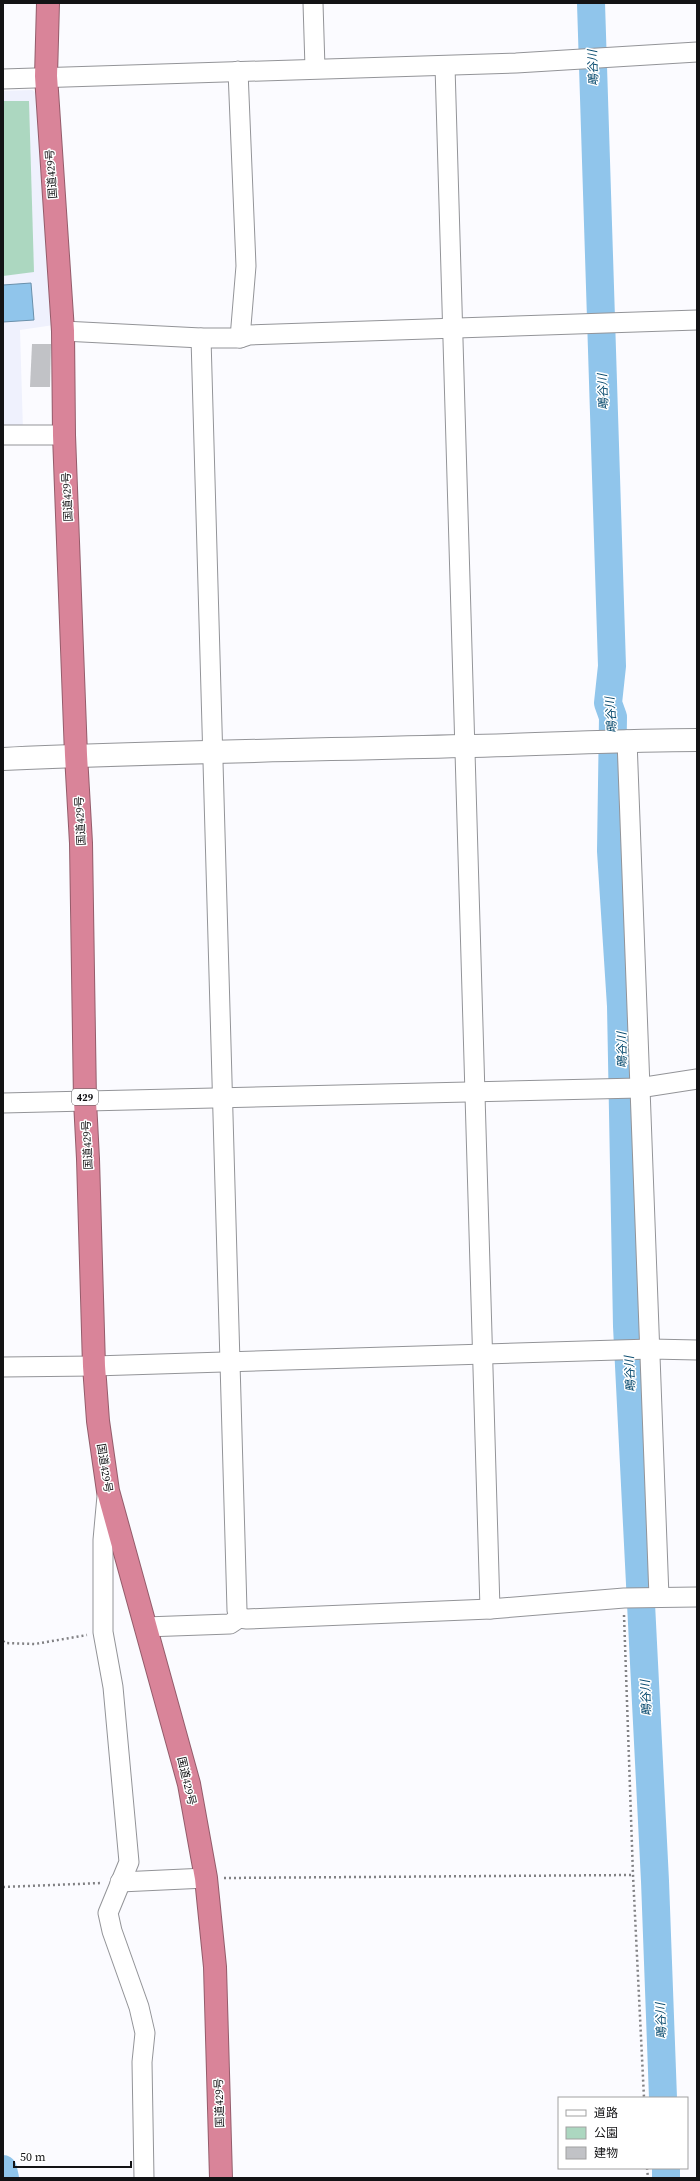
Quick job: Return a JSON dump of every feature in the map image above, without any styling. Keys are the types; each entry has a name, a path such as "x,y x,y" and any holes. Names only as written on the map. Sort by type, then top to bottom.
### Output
{"highway":[{"name":"国道429号","path":"48,3 46,76 63,331 64,435 76,755 81,843 85,1101 94,1366 98,1421 108,1490 189,1784 206,1878 215,1967 221,2178"}],"street":[{"path":"313,3 316,68"},
{"path":"3,79 46,76 238,72 316,68 446,66 552,62 697,52"},
{"path":"446,66 464,746 490,1610"},
{"path":"238,72 246,266 240,338"},
{"path":"63,331 201,338 240,338 249,335 697,320"},
{"path":"201,338 223,1097 229,1361 237,1610 240,1618"},
{"path":"3,435 64,435"},
{"path":"627,740 639,1088 651,1349 659,1597"},
{"path":"3,759 212,750 464,746 627,740 697,740"},
{"path":"3,1103 639,1088 697,1078"},
{"path":"3,1367 94,1366 651,1349 697,1350"},
{"path":"108,1490 103,1540 103,1632 113,1687 129,1862 108,1913 112,1931 139,2007 145,2033 142,2062 144,2178"},
{"path":"145,1627 230,1624 240,1618 247,1619 490,1610 624,1598 697,1597"},
{"path":"120,1882 206,1878"}],"path":[{"path":"624,1598 633,1875 644,2097"},
{"path":"3,1641 5,1643 35,1644 103,1632"},
{"path":"206,1878 633,1875"},
{"path":"3,1887 120,1882"}],"shaded area":[{"path":"32,90 38,94 54,325 20,330 23,431 3,431 3,91"}],"green space":[{"path":"3,101 29,101 34,272 3,276"}],"water":[{"path":"31,283 34,320 3,322 3,285"}],"building":[{"path":"32,344 51,344 50,387 30,387"}],"waterway":[{"name":"鴫谷川","path":"591,3 612,666 608,703 613,717 611,851 621,1006 627,1326 655,1881 663,2097"},
{"path":"3,2169 5,2178"},
{"name":"鴫谷川","path":"666,2169 666,2178"}]}
